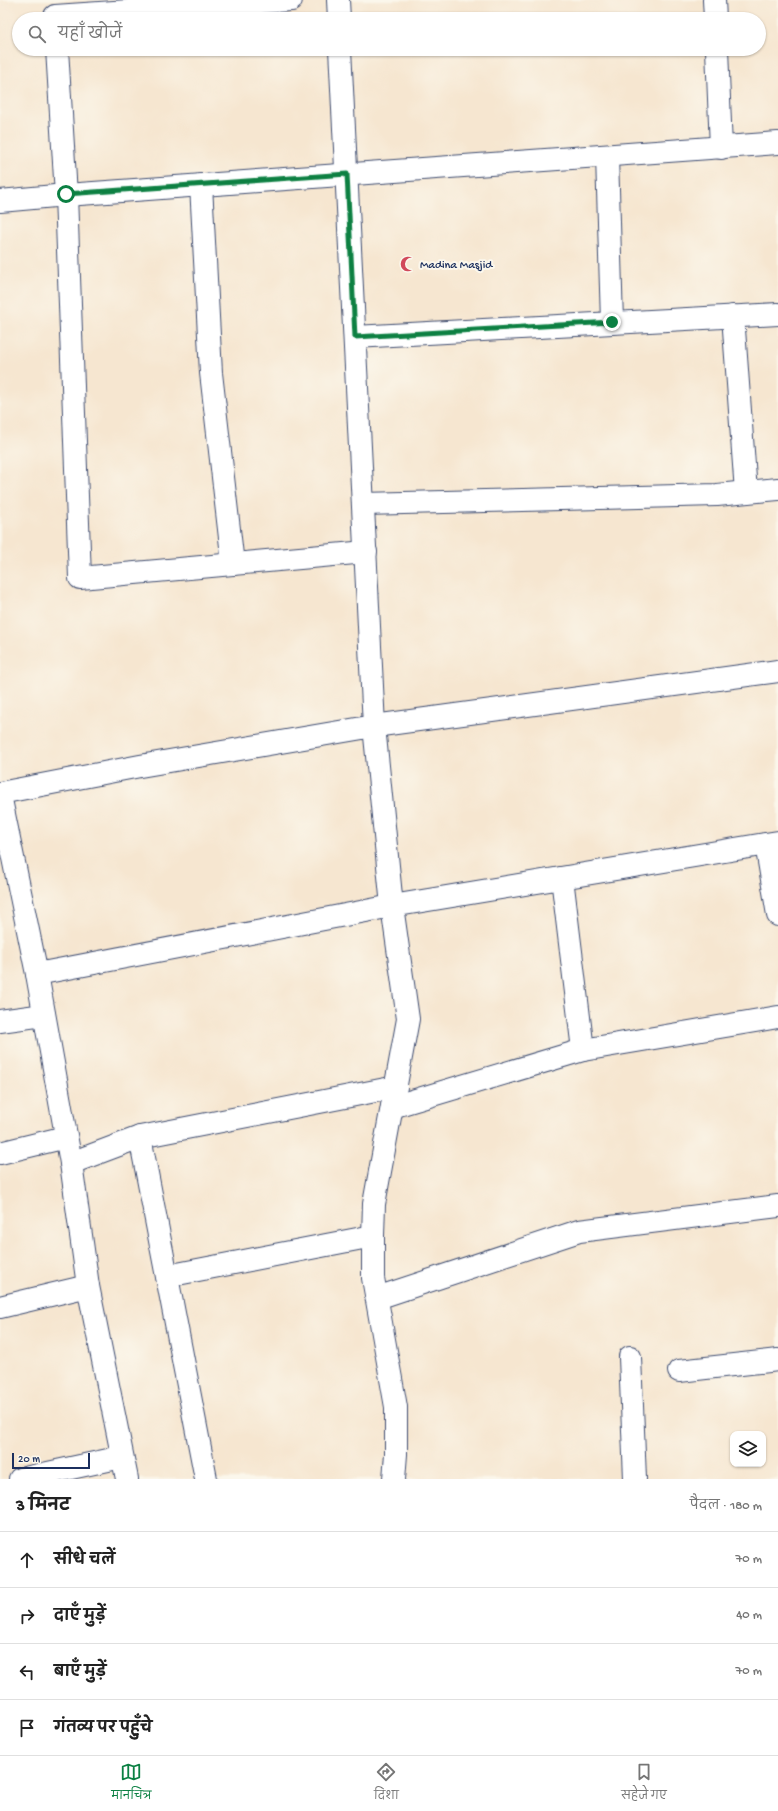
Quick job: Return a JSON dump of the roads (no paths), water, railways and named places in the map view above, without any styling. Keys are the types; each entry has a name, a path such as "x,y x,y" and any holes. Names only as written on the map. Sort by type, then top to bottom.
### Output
{"street":[{"path":"100,12 205,3 291,0"},
{"path":"338,0 339,12"},
{"path":"714,0 715,12"},
{"path":"57,56 66,194 80,578 366,552"},
{"path":"340,56 374,726 392,906 408,1019 374,1204 373,1236 373,1278 396,1407 396,1454 394,1479"},
{"path":"717,56 721,148"},
{"path":"0,201 66,194 778,144"},
{"path":"607,156 612,322"},
{"path":"201,185 211,373 232,564"},
{"path":"355,337 778,314"},
{"path":"734,316 746,492"},
{"path":"363,504 624,498 718,494 778,489"},
{"path":"127,1479 88,1286 71,1163 44,1015 36,974 6,855 0,794 148,765 374,726 778,671"},
{"path":"36,974 392,906 772,843 778,915"},
{"path":"562,878 583,1050"},
{"path":"0,1022 44,1015"},
{"path":"71,1163 140,1137 394,1097 583,1050 778,1017"},
{"path":"0,1153 66,1137"},
{"path":"140,1137 206,1479"},
{"path":"377,1298 579,1231 778,1206"},
{"path":"167,1276 373,1236"},
{"path":"0,1307 88,1286"},
{"path":"630,1358 635,1479"},
{"path":"678,1371 778,1360"},
{"path":"20,1479 122,1457"}],"place":[{"name":"Madina Masjid","path":"408,264"}]}
